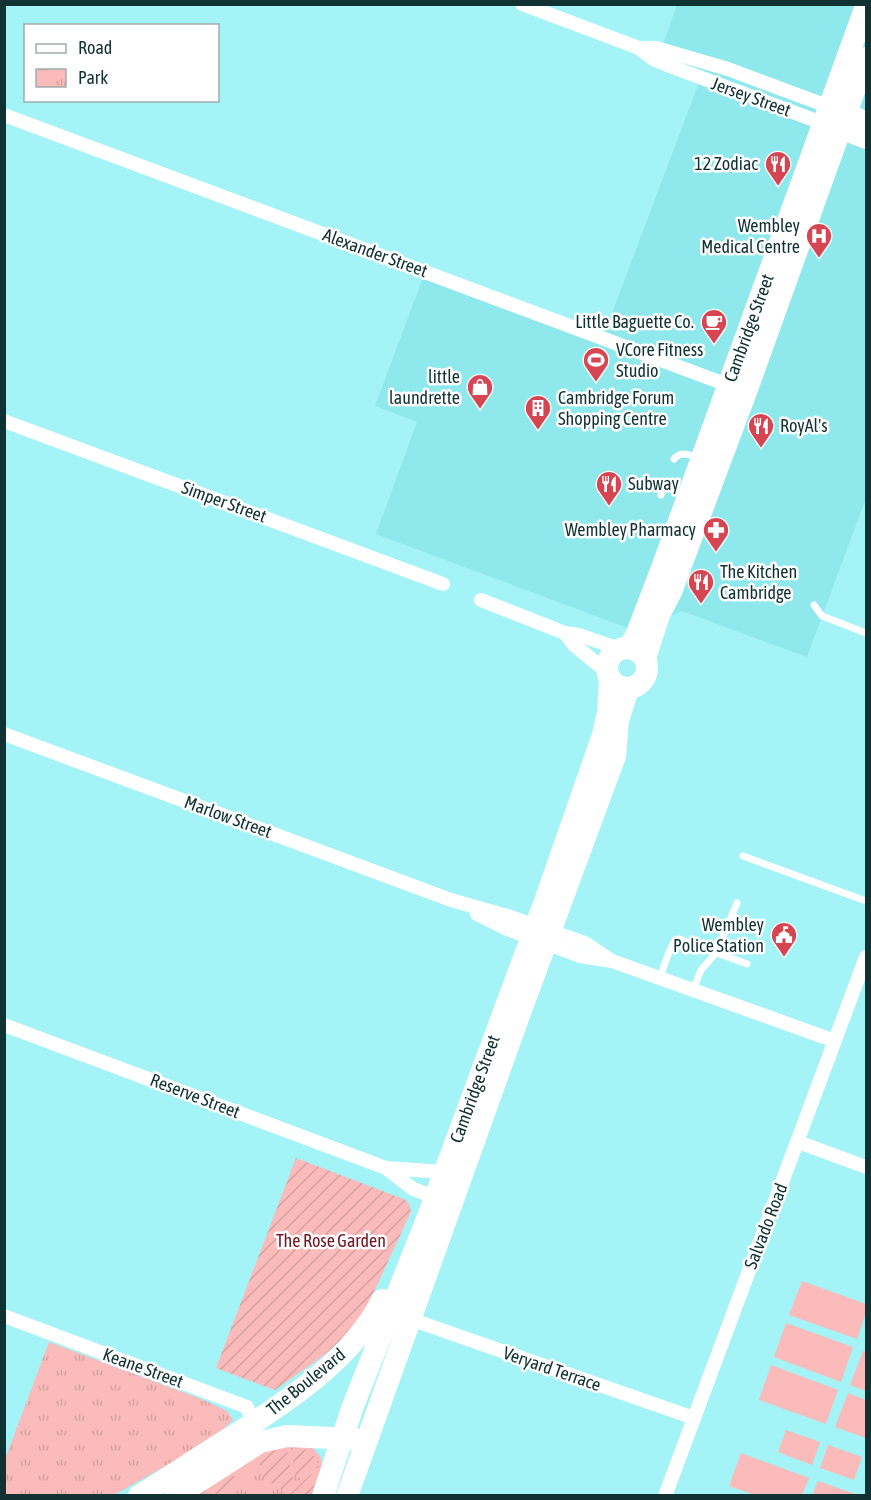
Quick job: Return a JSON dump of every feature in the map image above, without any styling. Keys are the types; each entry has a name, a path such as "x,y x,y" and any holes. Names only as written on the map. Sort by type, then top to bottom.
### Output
{"main road":[{"name":"Cambridge Street","path":"842,119 867,6"},
{"name":"Cambridge Street","path":"631,652 659,615 671,592 737,389 867,58"},
{"name":"Cambridge Street","path":"631,652 702,459 737,389"},
{"path":"631,652 647,664 648,671 645,678 635,688 615,680 608,663 612,655 631,652"},
{"name":"Cambridge Street","path":"322,1496 353,1406 425,1222 443,1200 444,1172 615,756 618,720 615,680"},
{"name":"Cambridge Street","path":"347,1496 410,1319 443,1200 541,935"},
{"name":"The Boulevard","path":"176,1496 257,1433 348,1348 367,1326 425,1222"},
{"name":"The Boulevard","path":"139,1496 257,1433 368,1439"}],"street":[{"name":"Jersey Street","path":"522,4 639,48 653,59 721,86 842,119 867,139"},
{"name":"Alexander Street","path":"4,115 737,389"},
{"name":"Simper Street","path":"4,421 443,584"},
{"path":"482,600 565,633 579,635 631,652"},
{"path":"565,633 573,644 615,680"},
{"name":"Marlow Street","path":"4,734 451,900 507,929 585,943 612,961 835,1041"},
{"name":"Salvado Road","path":"665,1496 867,957"},
{"name":"Reserve Street","path":"4,1025 386,1168 444,1172"},
{"path":"798,1142 867,1167"},
{"name":"Reserve Street","path":"386,1168 412,1189 443,1200"},
{"name":"Keane Street","path":"4,1316 248,1407 257,1433"},
{"name":"Veryard Terrace","path":"410,1319 694,1418"}],"lane":[{"path":"674,459 679,454 686,453 702,459"},
{"path":"661,495 666,482"},
{"path":"814,605 822,616 867,633"},
{"path":"744,856 867,901"},
{"path":"693,990 701,970 716,953 737,903"},
{"path":"660,978 675,940 680,939 747,964"}],"shaded area":[{"path":"677,5 866,5 866,498 807,657 682,611 646,627 625,627 376,534 417,422 375,406 425,272 603,337 703,72 659,55"}],"green space":[{"name":"The Rose Garden","path":"296,1158 406,1200 411,1212 360,1318 342,1340 275,1390 216,1368"},
{"path":"802,1281 866,1304 866,1312 857,1339 789,1315"},
{"path":"786,1323 853,1347 841,1382 774,1357"},
{"path":"49,1342 204,1400 227,1411 233,1420 222,1430 169,1464 114,1495 5,1495 4,1462"},
{"path":"863,1351 866,1352 866,1391 850,1385"},
{"path":"771,1365 838,1390 826,1424 759,1400"},
{"path":"848,1393 866,1400 866,1438 835,1427"},
{"path":"786,1430 820,1442 812,1465 778,1452"},
{"path":"828,1445 862,1457 854,1480 820,1468"},
{"path":"283,1446 308,1446 314,1449 321,1458 323,1472 315,1495 188,1496 232,1464"},
{"path":"283,1446 288,1454 293,1481 285,1492 265,1479 256,1453"},
{"path":"291,1448 301,1448 312,1454 319,1467 308,1471 300,1478 296,1477"},
{"path":"741,1453 809,1478 802,1495 755,1495 729,1486"},
{"path":"232,1464 233,1481 224,1495 188,1496"},
{"path":"315,1472 318,1474 311,1495 289,1495 310,1475"},
{"path":"818,1481 858,1495 812,1495"}],"place":[{"name":"12 Zodiac","path":"778,187"},
{"name":"Wembley Medical Centre","path":"819,259"},
{"name":"Little Baguette Co.","path":"714,345"},
{"name":"VCore Fitness Studio","path":"596,383"},
{"name":"little laundrette","path":"480,410"},
{"name":"Cambridge Forum Shopping Centre","path":"538,431"},
{"name":"RoyAl's","path":"761,449"},
{"name":"Subway","path":"609,507"},
{"name":"Wembley Pharmacy","path":"716,553"},
{"name":"The Kitchen Cambridge","path":"701,605"},
{"name":"Wembley Police Station","path":"784,958"}]}
